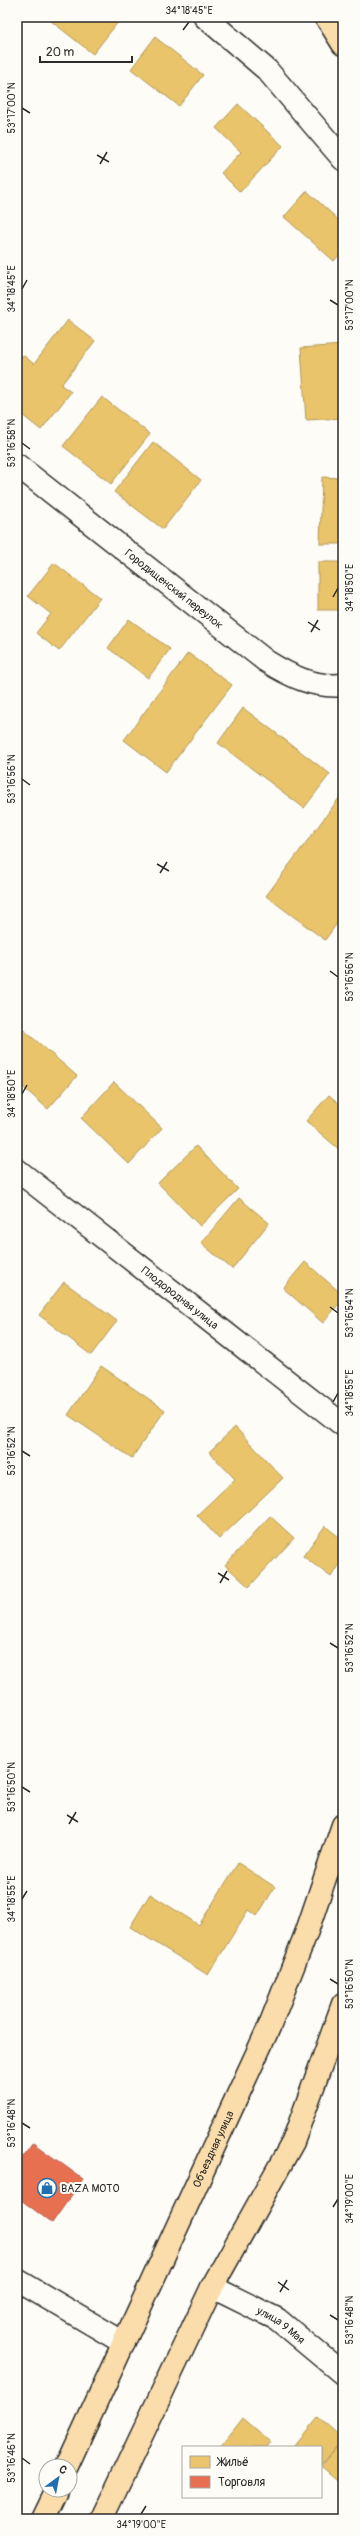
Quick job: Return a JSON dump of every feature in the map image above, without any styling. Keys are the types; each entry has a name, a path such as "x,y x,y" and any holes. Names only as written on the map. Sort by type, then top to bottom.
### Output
{"main road":[{"path":"326,17 343,44"},
{"name":"Объездная улица","path":"71,2458 270,2025 307,1931 343,1824"},
{"path":"102,2519 212,2287 293,2142 343,2004"},
{"path":"42,2519 52,2498"}],"street":[{"path":"205,17 267,70 343,159"},
{"name":"Городищенский переулок","path":"17,465 266,662 292,676 326,687 343,685"},
{"name":"Плодородная улица","path":"17,1170 343,1425"},
{"path":"17,2280 124,2343"},
{"name":"улица 9 Мая","path":"212,2287 277,2319 343,2374"}],"building: Жильё":[{"path":"46,17 122,17 93,54"},
{"path":"155,37 203,75 179,106 131,69"},
{"path":"238,104 283,146 240,192 221,173 241,152 216,128"},
{"path":"307,191 343,224 343,251 334,261 284,217"},
{"path":"68,320 95,341 61,385 71,392 41,430 17,411 17,362 23,355 34,364"},
{"path":"343,345 343,418 306,420 301,348"},
{"path":"102,397 150,434 111,484 63,446"},
{"path":"153,442 201,480 163,529 114,492"},
{"path":"322,477 343,478 343,544 320,544"},
{"path":"318,562 343,562 343,610 318,610"},
{"path":"54,563 100,598 59,651 36,633 51,614 28,596"},
{"path":"129,619 170,649 148,678 108,648"},
{"path":"188,653 232,685 166,772 124,740"},
{"path":"243,708 330,774 304,808 218,743"},
{"path":"343,793 343,915 325,940 266,896"},
{"path":"18,1025 77,1076 48,1109 17,1082"},
{"path":"114,1082 162,1128 129,1164 81,1118"},
{"path":"329,1095 343,1107 343,1149 341,1151 306,1121"},
{"path":"196,1146 238,1189 200,1226 158,1183"},
{"path":"239,1198 269,1223 232,1269 201,1243"},
{"path":"305,1262 343,1295 343,1299 323,1323 283,1288"},
{"path":"64,1282 117,1321 91,1355 39,1315"},
{"path":"101,1366 165,1410 132,1458 68,1415"},
{"path":"235,1427 283,1478 219,1539 197,1515 235,1479 209,1452"},
{"path":"270,1516 294,1538 249,1587 225,1565"},
{"path":"325,1526 343,1540 343,1560 331,1577 303,1556"},
{"path":"238,1863 275,1887 257,1916 248,1910 208,1975 130,1927 150,1894 199,1925"},
{"path":"318,2417 343,2439 322,2464 322,2446 294,2446"},
{"path":"243,2418 271,2442 268,2446 221,2446"},
{"path":"343,2439 343,2486 322,2468 322,2466"}],"building: Торговля":[{"name":"BAZA MOTO","path":"33,2143 83,2179 52,2223 17,2197 17,2165"}],"place":[{"name":"BAZA MOTO","path":"47,2188"}]}
